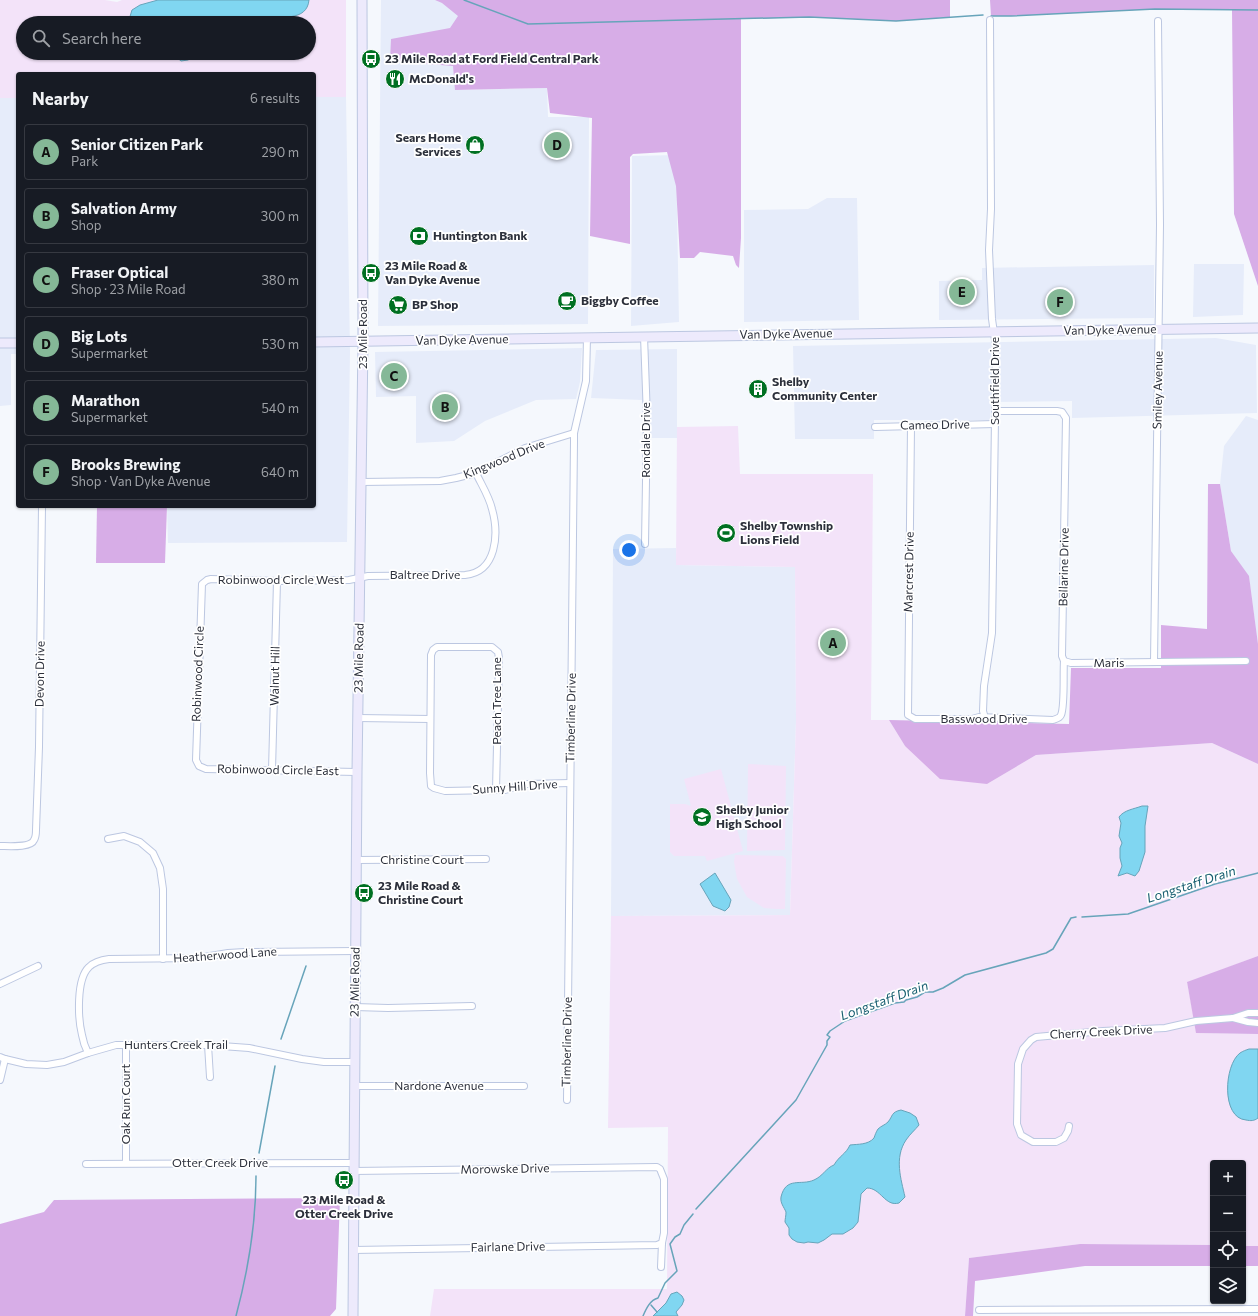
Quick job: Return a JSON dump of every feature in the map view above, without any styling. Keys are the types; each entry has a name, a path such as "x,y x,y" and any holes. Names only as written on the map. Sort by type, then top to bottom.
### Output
{"main road":[{"name":"23 Mile Road","path":"353,1316 357,772 363,342 362,0"},
{"name":"Van Dyke Avenue","path":"316,342 1258,328"},
{"path":"0,343 16,343"}],"street":[{"name":"Southfield Drive","path":"985,718 983,711 984,686 992,633 996,347 992,319 989,250 990,20"},
{"name":"Smiley Avenue","path":"1154,662 1160,225 1158,21"},
{"name":"Rondale Drive","path":"644,336 646,418 645,544"},
{"name":"Timberline Drive","path":"566,1100 574,433 586,381 588,337"},
{"name":"Bellarine Drive","path":"995,411 1054,410 1064,414 1066,421 1062,656 1064,661 1063,698 1061,714 1058,718"},
{"name":"Cameo Drive","path":"875,426 995,424"},
{"name":"Marcrest Drive","path":"909,716 907,714 911,426"},
{"name":"Kingwood Drive","path":"361,482 440,481 456,478 476,472 524,448 574,433"},
{"name":"Baltree Drive","path":"360,579 368,576 465,575 475,573 484,568 493,554 495,524 489,498 476,472"},
{"name":"Devon Drive","path":"0,846 22,846 34,842 36,830 39,763 42,508"},
{"name":"Robinwood Circle West","path":"204,581 211,579 277,581 360,579"},
{"name":"Robinwood Circle","path":"199,766 196,760 201,586 204,581"},
{"name":"Walnut Hill","path":"272,770 277,581"},
{"name":"Peach Tree Lane","path":"430,719 431,655 435,648 440,646 492,647 496,650 499,658 496,790"},
{"name":"Maris","path":"1064,661 1071,663 1246,661"},
{"name":"Basswood Drive","path":"909,716 919,719 985,718 1053,720 1058,718"},
{"path":"358,718 430,719"},
{"name":"Sunny Hill Drive","path":"430,719 430,773 432,786 439,790 504,790 527,784 570,783"},
{"name":"Robinwood Circle East","path":"199,766 206,768 357,772"},
{"path":"108,839 124,836 140,842 153,852 160,868 163,888 163,959"},
{"name":"Christine Court","path":"357,860 486,859"},
{"name":"Heatherwood Lane","path":"88,1053 80,1028 80,987 83,976 88,967 94,963 102,960 119,959 206,958 228,953 245,952 356,951"},
{"path":"1,981 38,966"},
{"path":"355,1007 388,1008 472,1006"},
{"name":"Cherry Creek Drive","path":"1068,1126 1068,1131 1064,1138 1056,1142 1033,1142 1021,1135 1017,1124 1018,1064 1023,1050 1033,1039 1043,1035 1103,1030 1165,1028 1196,1021 1233,1018 1258,1013"},
{"name":"Cherry Creek Drive","path":"1233,1018 1258,1023"},
{"name":"Oak Run Court","path":"126,1045 126,1163"},
{"path":"208,1045 210,1077"},
{"name":"Hunters Creek Trail","path":"3,1058 31,1065 47,1065 64,1062 110,1046 208,1045 249,1048 324,1062 355,1062"},
{"path":"0,1080 3,1058"},
{"name":"Nardone Avenue","path":"354,1086 524,1086"},
{"name":"Otter Creek Drive","path":"86,1164 126,1163 354,1167"},
{"name":"Morowske Drive","path":"354,1167 656,1167 660,1169 664,1179 664,1233 662,1243"},
{"path":"661,1267 662,1243"},
{"name":"Fairlane Drive","path":"353,1250 657,1245 662,1243"},
{"path":"979,1310 1258,1309"}],"shaded area":[{"path":"0,0 105,0 117,2 122,0 346,0 346,97 316,97 316,72 16,72 16,98 0,98"},
{"path":"381,0 445,0 466,7 456,62 455,90 547,88 548,117 589,117 588,324 378,326"},
{"path":"435,0 950,0 950,17 896,21 809,17 741,19 741,238 739,268 736,265 733,256 700,252 694,258 680,258 676,186 667,152 633,154 630,157 630,244 590,236 592,118 550,113 547,88 455,90 453,66 390,61 391,39 450,28 458,16 442,3"},
{"path":"990,0 1258,0 1258,286 1234,214 1232,10 1155,9 991,16"},
{"path":"316,97 346,97 350,353 347,542 168,543 167,508 316,508"},
{"path":"0,98 16,98 16,354 11,354 11,405 0,406"},
{"path":"676,155 679,322 631,326 632,156"},
{"path":"827,198 857,198 859,320 744,322 744,210 808,209"},
{"path":"1194,264 1244,264 1243,315 1193,317"},
{"path":"1154,265 1154,318 939,320 939,281 982,280 982,268"},
{"path":"1216,338 1256,345 1257,413 1072,418 1072,401 991,402 990,420 874,420 874,439 795,439 793,346"},
{"path":"582,348 580,382 576,399 536,400 485,421 454,441 416,443 416,396 376,397 375,352"},
{"path":"677,349 677,438 643,438 642,400 591,398 596,350"},
{"path":"1246,416 1258,420 1258,644 1249,577 1231,551 1220,484 1224,446"},
{"path":"738,426 740,474 873,474 871,720 889,720 905,746 987,784 1036,755 1212,743 1258,764 1258,956 1187,983 1197,1033 1258,1034 1258,1246 1246,1246 1246,1160 1210,1160 1210,1245 1080,1244 969,1258 965,1316 430,1316 434,1289 667,1289 668,1127 608,1128 611,916 790,915 796,720 795,567 676,565 677,427"},
{"path":"1208,484 1220,484 1231,551 1249,576 1258,644 1258,764 1212,743 1036,755 987,784 940,779 905,746 889,720 1069,724 1071,668 1161,668 1161,625 1207,629"},
{"path":"97,508 167,508 165,563 96,563"},
{"name":"Shelby Junior High School","path":"676,548 676,565 795,567 796,720 790,915 611,916 613,549"},
{"path":"748,764 786,766 785,850 747,851"},
{"path":"721,769 743,851 707,861 705,856 674,856 670,852 670,804 685,804 691,806 684,779"},
{"path":"735,855 783,856 786,859 785,909 764,908 747,897 737,879 734,862"},
{"path":"1258,956 1258,1034 1196,1033 1187,982"},
{"path":"340,1198 336,1309 330,1316 0,1316 0,1224 44,1212 54,1200"},
{"path":"1080,1244 1210,1245 1210,1266 1085,1266 975,1281 973,1316 965,1316 969,1258"},
{"path":"1246,1246 1258,1246 1258,1266 1246,1266"}],"water":[{"path":"158,0 309,0 307,7 303,12 292,16 130,16 132,10 140,5"},
{"path":"1142,806 1148,806 1145,826 1145,852 1139,871 1135,876 1127,873 1118,876 1122,866 1120,848 1122,843 1119,836 1121,823 1119,817 1126,811"},
{"path":"715,873 731,900 729,907 725,911 713,906 700,884"},
{"path":"1249,1049 1258,1049 1258,1118 1251,1121 1238,1117 1232,1110 1228,1090 1228,1079 1235,1059 1240,1053"},
{"path":"901,1110 916,1117 919,1125 906,1140 900,1154 899,1161 905,1197 899,1203 894,1204 886,1200 876,1191 867,1188 861,1194 858,1222 853,1228 843,1234 832,1234 818,1243 797,1242 792,1239 789,1235 789,1228 785,1222 786,1212 781,1199 783,1190 786,1186 794,1183 809,1182 814,1180 834,1165 847,1151 850,1145 863,1144 872,1140 878,1129 888,1122 894,1113"},
{"path":"677,1292 684,1300 676,1312 678,1316 653,1316 666,1303 671,1294"}],"waterway":[{"path":"464,0 528,24 809,17 896,21 983,15"},
{"path":"991,16 1155,9 1258,10"},
{"name":"Longstaff Drain","path":"1082,917 1128,914 1215,884 1258,873"},
{"name":"Longstaff Drain","path":"696,1209 796,1100 827,1045 827,1041 830,1037 827,1035 830,1031 845,1021 895,1003 904,1002 925,992 933,992 943,988 965,975 1046,953 1053,949 1071,918 1076,917"},
{"path":"281,1039 306,966"},
{"path":"259,1153 275,1066"},
{"path":"236,1316 244,1282 253,1229 256,1176"},
{"name":"Longstaff Drain","path":"643,1316 651,1303 658,1298 665,1283 677,1271 670,1244 675,1237 680,1234 684,1225 693,1214"},
{"path":"651,1305 657,1312"}],"place":[{"name":"23 Mile Road at Ford Field Central Park","path":"371,59"},
{"name":"McDonald's","path":"395,79"},
{"name":"Sears Home Services","path":"475,145"},
{"name":"Big Lots","path":"557,145"},
{"name":"Huntington Bank","path":"419,236"},
{"name":"23 Mile Road & Van Dyke Avenue","path":"371,273"},
{"name":"Marathon","path":"962,292"},
{"name":"Biggby Coffee","path":"567,301"},
{"name":"Brooks Brewing","path":"1060,302"},
{"name":"BP Shop","path":"398,305"},
{"name":"Fraser Optical","path":"394,376"},
{"name":"Shelby Community Center","path":"758,389"},
{"name":"Salvation Army","path":"445,407"},
{"name":"Shelby Township Lions Field","path":"726,533"},
{"name":"Senior Citizen Park","path":"833,643"},
{"name":"Shelby Junior High School","path":"702,817"},
{"name":"23 Mile Road & Christine Court","path":"364,893"},
{"name":"23 Mile Road & Otter Creek Drive","path":"344,1180"}]}
